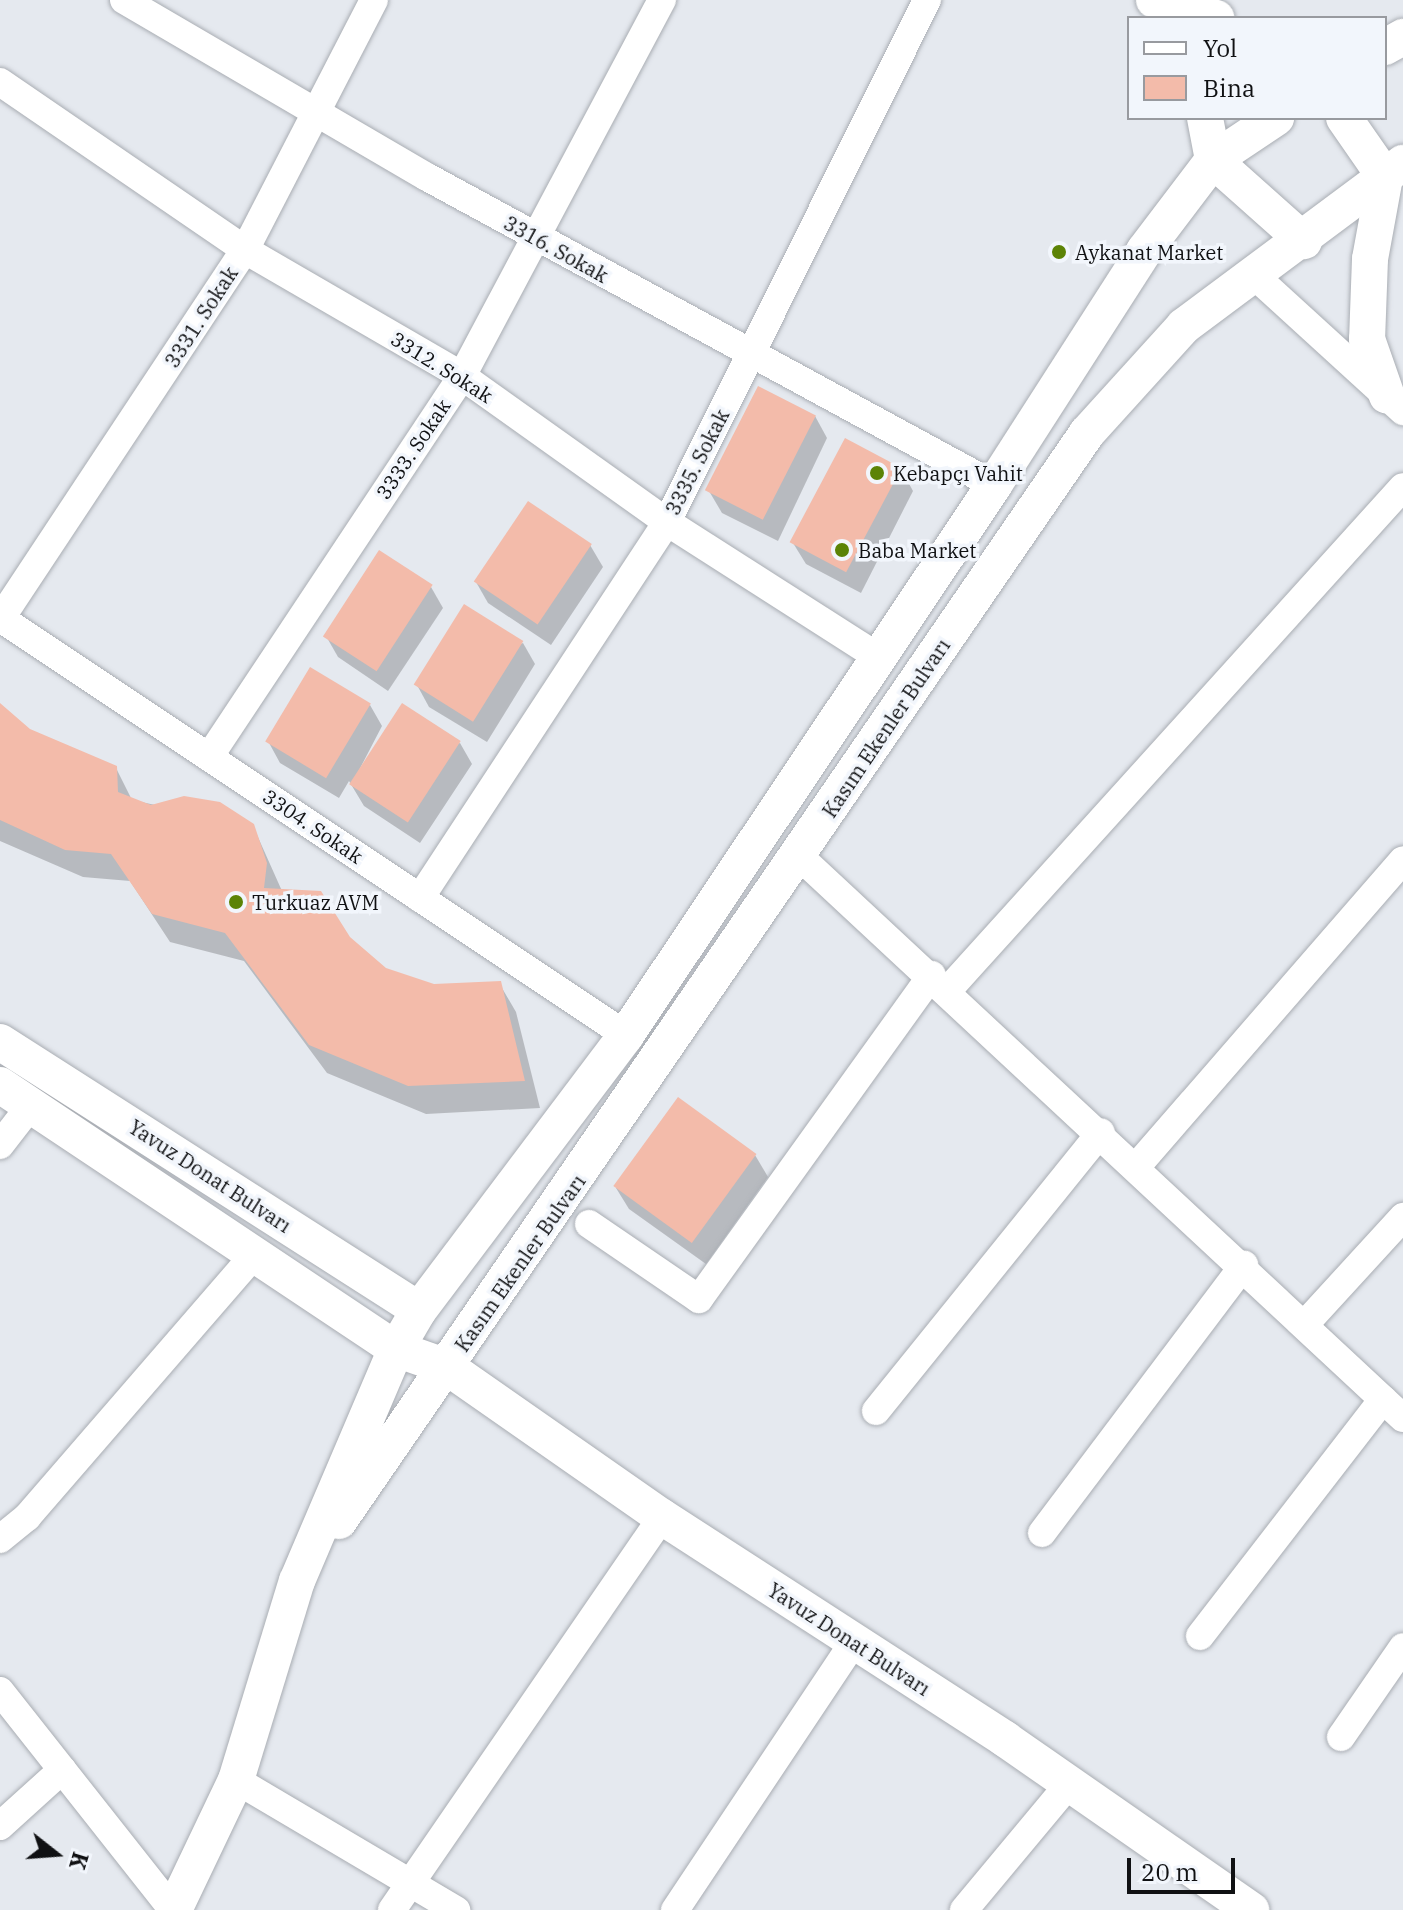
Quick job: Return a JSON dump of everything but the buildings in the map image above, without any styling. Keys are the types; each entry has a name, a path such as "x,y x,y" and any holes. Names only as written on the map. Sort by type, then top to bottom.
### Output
{"street":[{"name":"3316. Sokak","path":"124,0 319,115 749,357 994,485"},
{"name":"3331. Sokak","path":"1,618 245,250 319,115 374,0"},
{"name":"3333. Sokak","path":"209,757 462,376 662,0"},
{"name":"3335. Sokak","path":"420,898 667,522 927,0"},
{"path":"1143,0 1162,16"},
{"path":"1154,0 1209,16"},
{"name":"3312. Sokak","path":"0,82 245,250 462,376 667,522 880,658"},
{"path":"1205,120 1213,160 1304,241"},
{"path":"0,1691 174,1910 236,1780 297,1581 396,1349 419,1310 626,1035 880,658 1144,251 1213,160 1273,120"},
{"path":"1346,120 1394,170 1370,259 1367,339 1395,403"},
{"name":"Kasım Ekenler Bulvarı","path":"297,1581 799,856 1087,433 1184,326 1304,241 1394,170"},
{"path":"1254,275 1395,403"},
{"path":"589,1224 699,1299 940,983 1403,487"},
{"name":"3304. Sokak","path":"1,618 626,1035"},
{"path":"799,856 1101,1132 1393,1408 1200,1636"},
{"path":"1137,1166 1403,860"},
{"name":"Yavuz Donat Bulvarı","path":"0,1042 419,1310"},
{"name":"Yavuz Donat Bulvarı","path":"0,1085 396,1349 447,1367 662,1517 1069,1784 1251,1910"},
{"path":"0,1145 31,1105"},
{"path":"876,1411 1101,1132"},
{"path":"1306,1323 1403,1217"},
{"path":"0,1539 27,1517 256,1253"},
{"path":"1042,1533 1244,1265"},
{"path":"419,1310 447,1367"},
{"path":"392,1910 413,1884 662,1517"},
{"path":"675,1910 854,1642"},
{"path":"1341,1737 1403,1647"},
{"path":"0,1826 62,1770"},
{"path":"236,1780 456,1910"},
{"path":"964,1910 1069,1784"}],"place":[{"name":"Aykanat Market","path":"1059,252"},
{"name":"Kebapçı Vahit","path":"877,473"},
{"name":"Baba Market","path":"842,550"},
{"name":"Turkuaz AVM","path":"236,902"}]}
